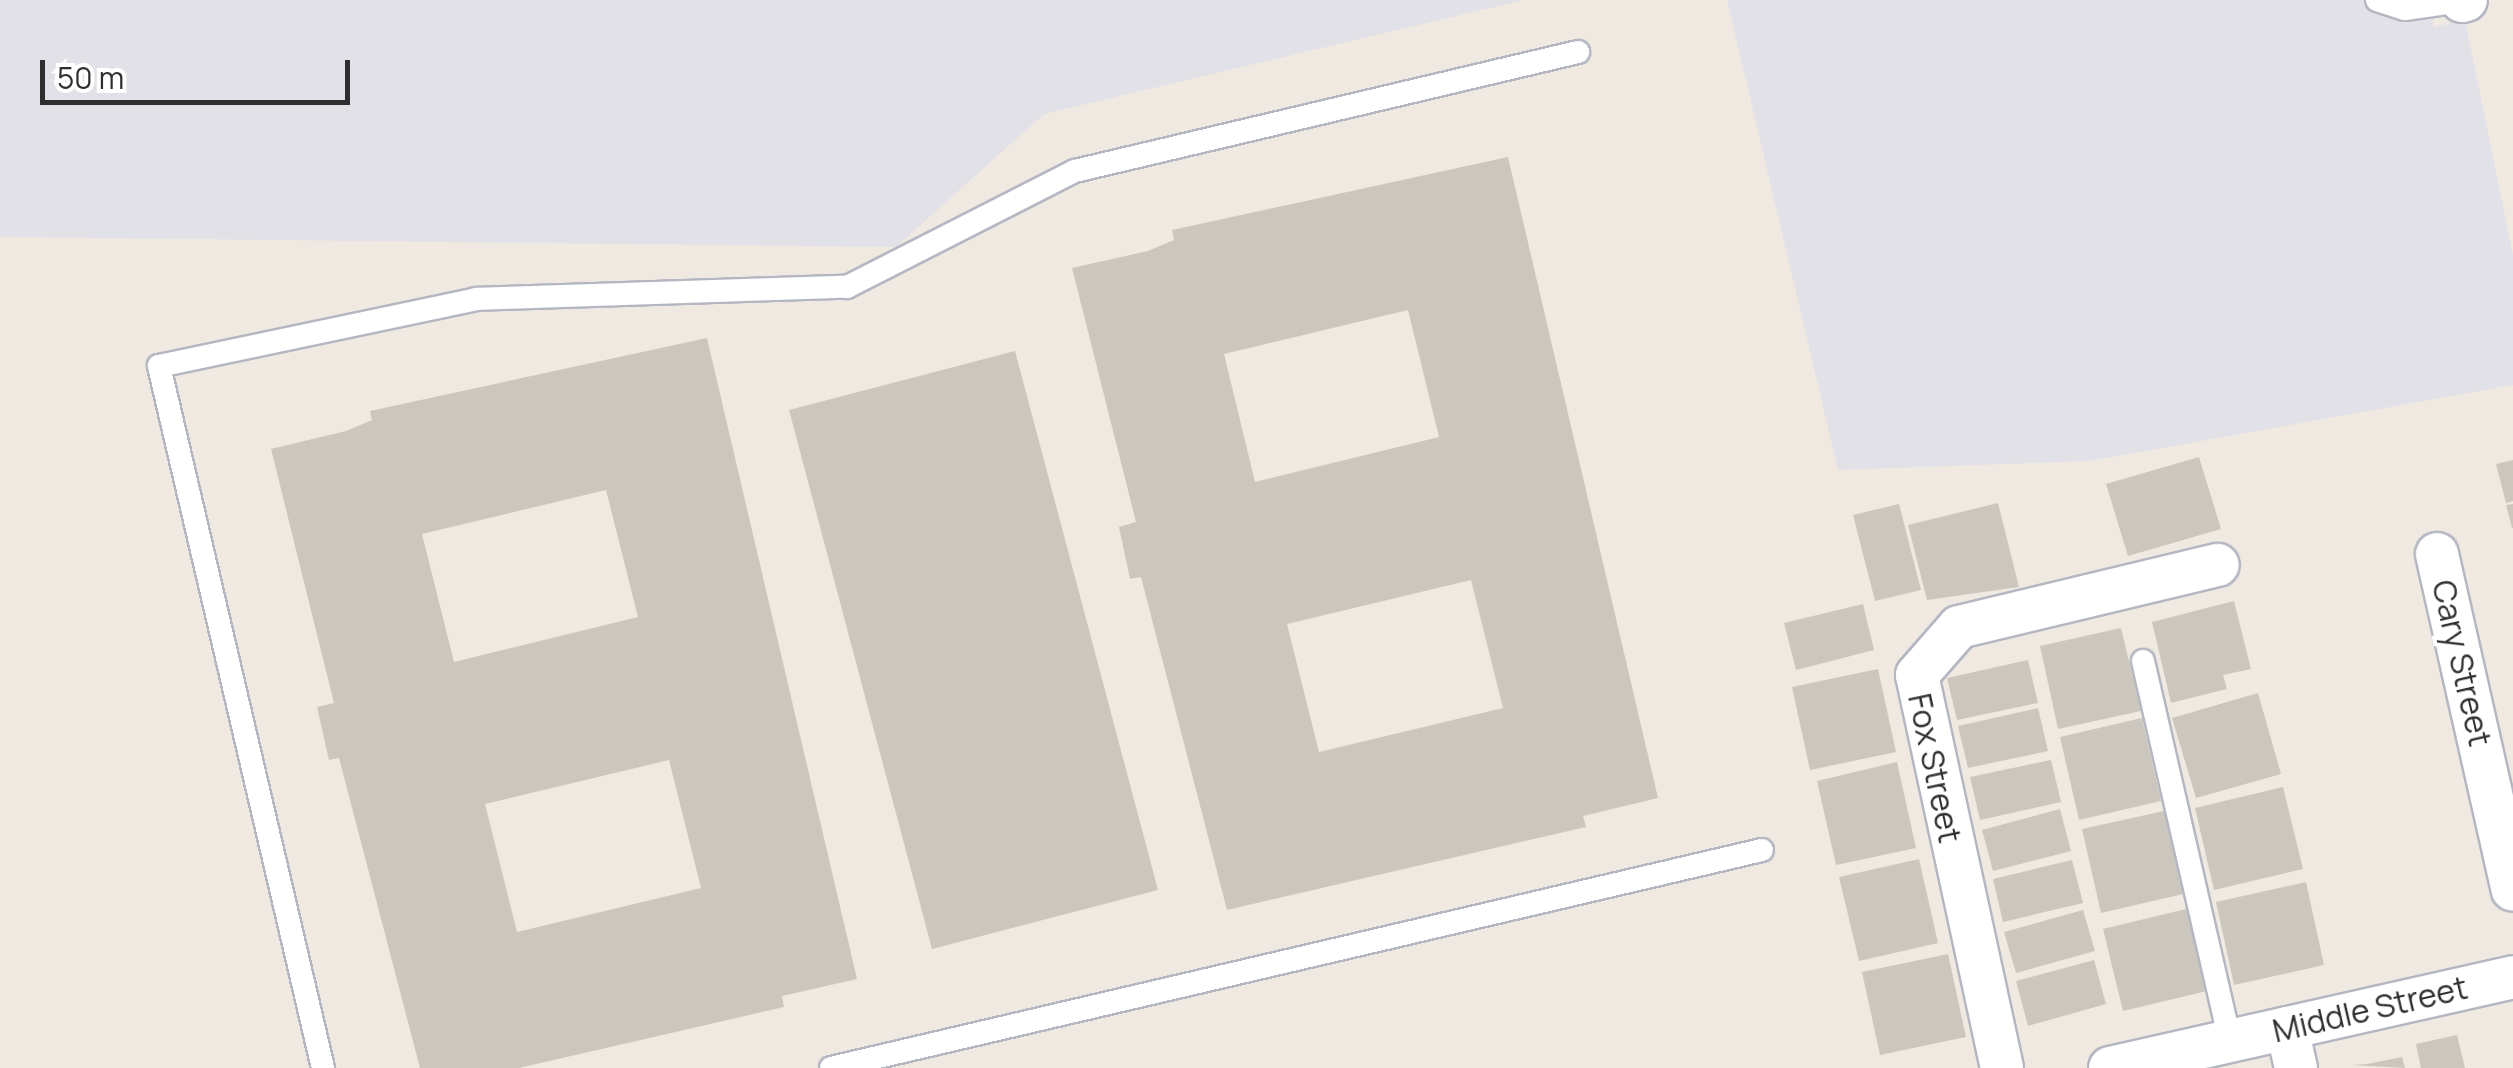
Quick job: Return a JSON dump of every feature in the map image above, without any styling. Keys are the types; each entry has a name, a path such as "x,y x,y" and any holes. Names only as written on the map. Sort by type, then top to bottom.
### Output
{"street":[{"name":"Cary Street","path":"2437,554 2513,890"},
{"name":"Fox Street","path":"2002,1068 1917,675 1959,628 2218,565"},
{"name":"Middle Street","path":"2110,1068 2230,1041 2291,1048 2513,977"}],"lane":[{"path":"2377,0 2405,9 2464,0"},
{"path":"323,1068 159,366 476,298 847,287 1075,171 1578,52"},
{"path":"2144,660 2230,1041"},
{"path":"831,1068 1762,850"}],"shaded area":[{"path":"0,0 1524,0 1044,114 896,247 0,237"},
{"path":"1727,0 2428,0 2434,27 2465,20 2513,255 2513,385 2090,461 1838,470"}],"building":[{"path":"1508,157 1658,798 1583,816 1586,827 1227,910 1141,577 1130,579 1119,527 1136,522 1072,268 1148,251 1174,240 1172,230","holes":["1408,310 1439,437 1255,482 1224,354","1471,580 1503,708 1319,752 1287,624"]},
{"path":"707,338 857,979 782,996 784,1007 519,1068 420,1068 339,758 329,760 317,707 334,703 271,449 346,431 372,420 370,411","holes":["606,490 638,617 454,662 422,534","669,760 701,888 517,932 485,804"]},
{"path":"1015,351 1158,890 932,949 789,410"},
{"path":"2199,457 2221,529 2128,556 2106,484"},
{"path":"2513,460 2513,501 2506,503 2496,464"},
{"path":"1998,503 2019,587 1927,600 1908,525"},
{"path":"1899,504 1921,590 1875,601 1853,515"},
{"path":"2513,504 2513,528 2512,528 2506,505"},
{"path":"2234,601 2251,669 2223,675 2227,689 2171,703 2152,622"},
{"path":"1863,604 1874,650 1796,670 1784,623"},
{"path":"2121,628 2141,711 2058,729 2040,646"},
{"path":"2028,660 2038,703 1957,720 1947,678"},
{"path":"1878,669 1896,752 1810,770 1792,687"},
{"path":"2258,693 2281,774 2196,798 2172,718"},
{"path":"2038,708 2048,751 1968,768 1958,726"},
{"path":"2142,718 2161,801 2079,820 2060,737"},
{"path":"2051,760 2061,802 1980,820 1970,777"},
{"path":"1897,762 1916,848 1836,865 1817,781"},
{"path":"2283,787 2303,869 2214,890 2195,808"},
{"path":"2060,809 2071,851 1993,871 1982,830"},
{"path":"2164,811 2183,894 2101,913 2082,829"},
{"path":"1919,859 1938,943 1859,961 1839,877"},
{"path":"2072,860 2083,903 2003,922 1993,879"},
{"path":"2306,882 2324,965 2234,985 2216,902"},
{"path":"2186,909 2207,991 2123,1011 2103,929"},
{"path":"2083,910 2095,951 2016,973 2004,932"},
{"path":"1948,954 1966,1037 1880,1055 1862,972"},
{"path":"2094,960 2106,1004 2028,1026 2016,981"},
{"path":"2457,1035 2465,1068 2421,1068 2416,1044"},
{"path":"2402,1057 2405,1068 2352,1065 2367,1064"}]}
